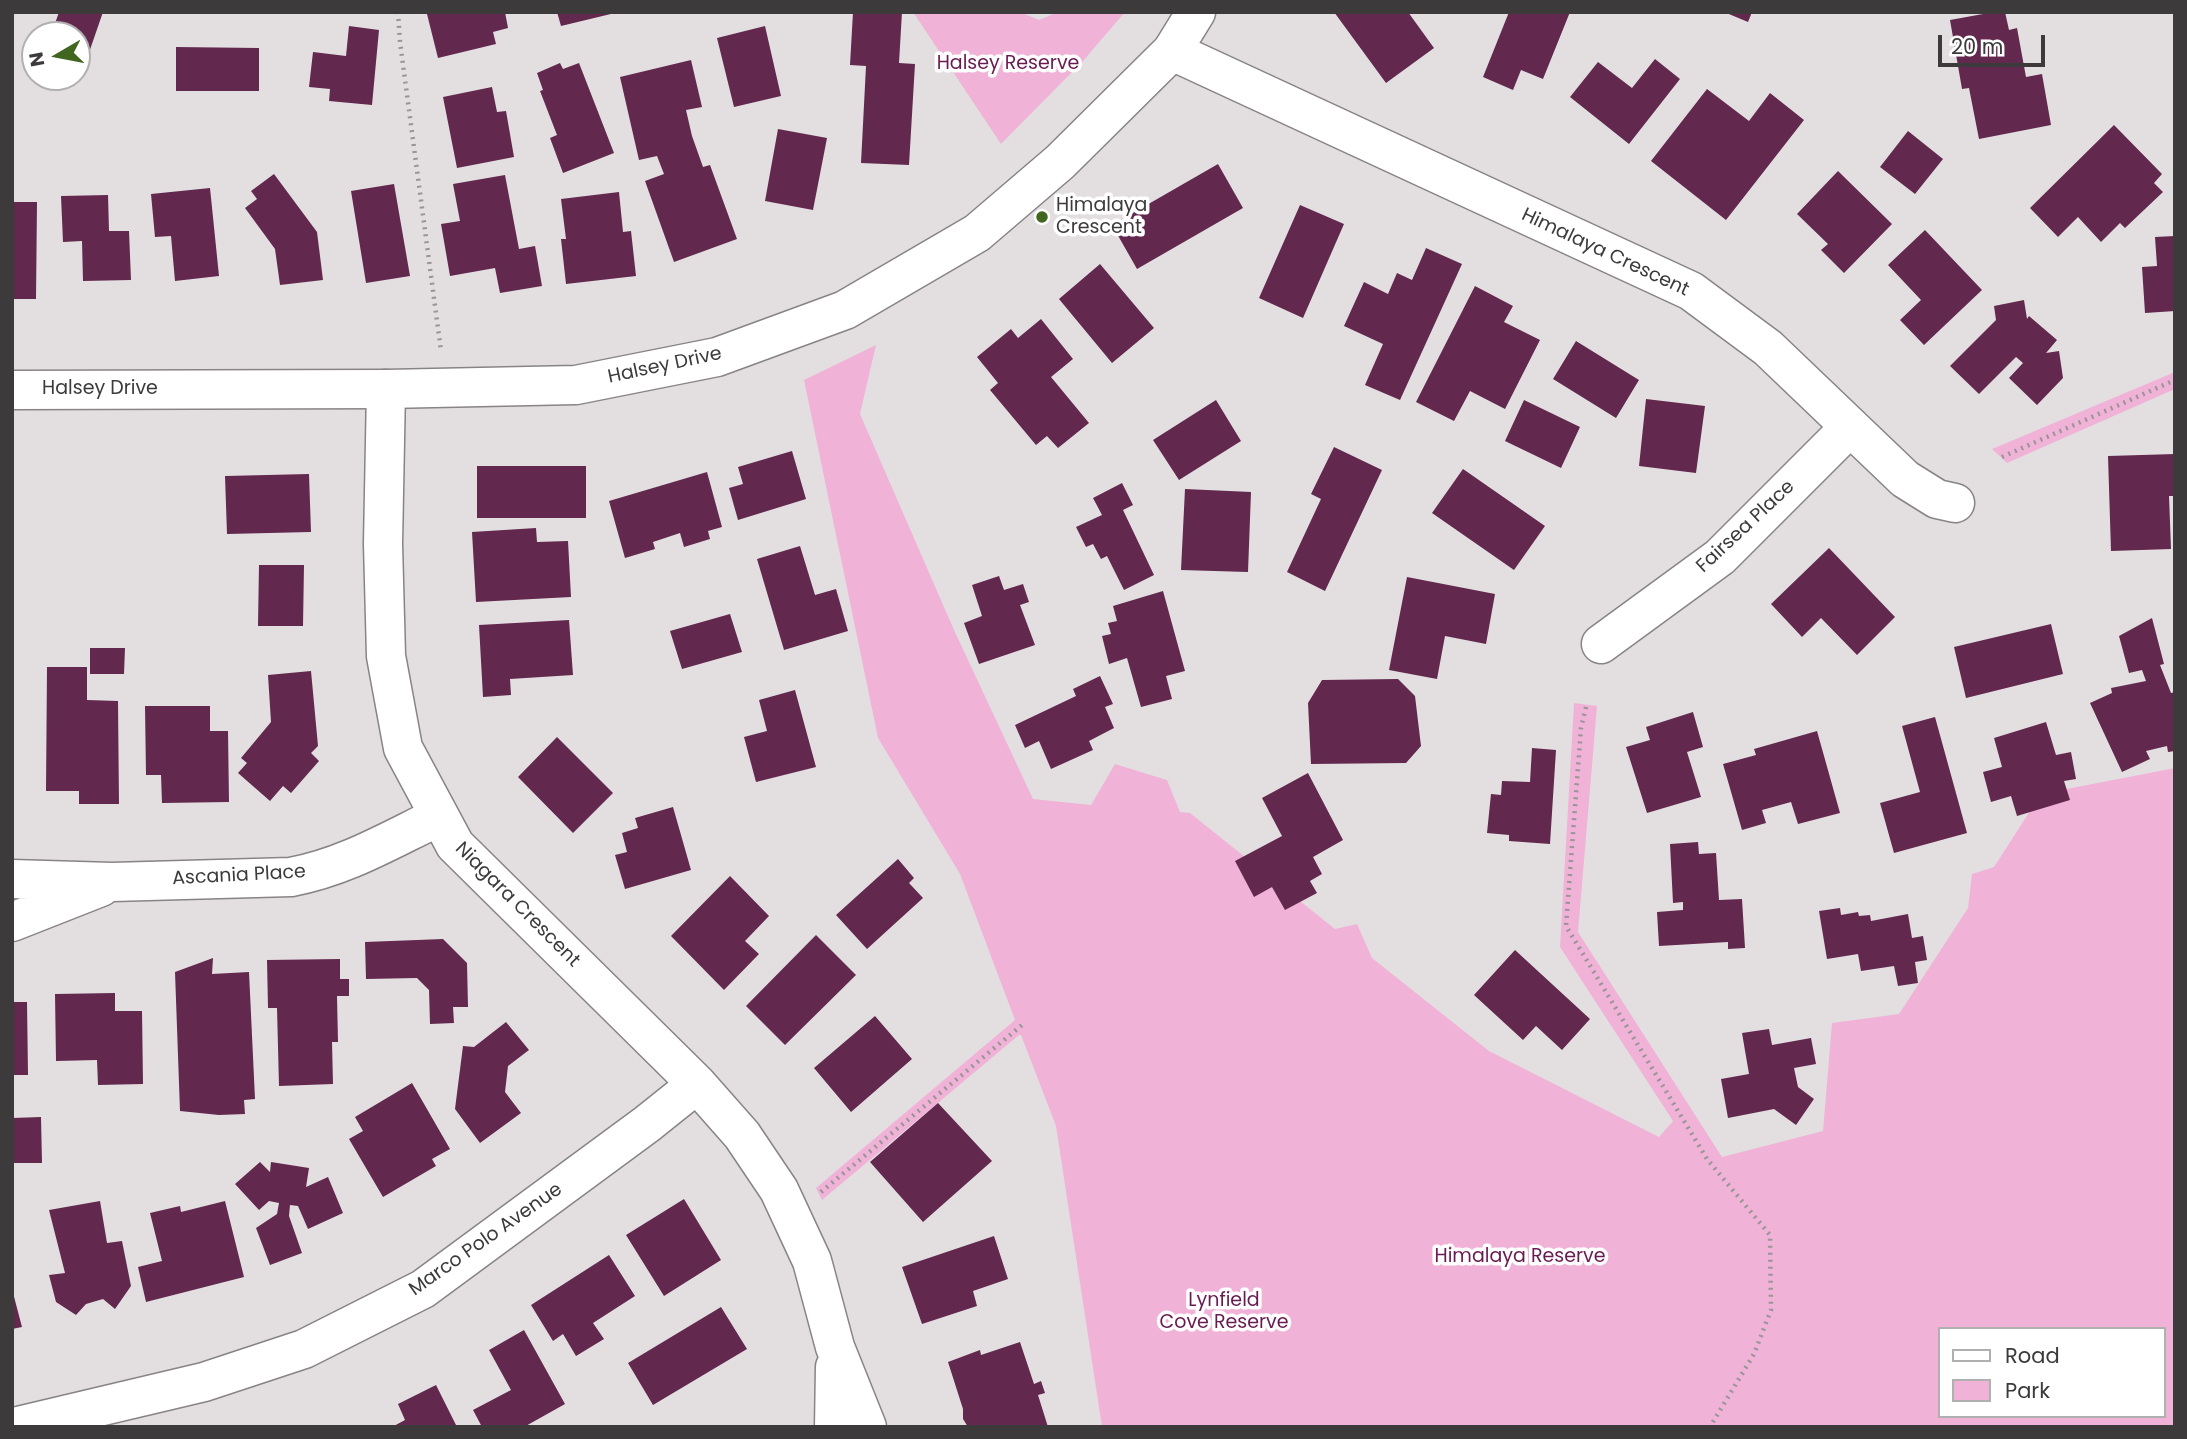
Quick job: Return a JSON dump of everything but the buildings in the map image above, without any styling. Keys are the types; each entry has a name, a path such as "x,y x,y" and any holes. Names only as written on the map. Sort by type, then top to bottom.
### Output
{"street":[{"name":"Halsey Drive","path":"12,390 386,389 576,384 717,357 845,310 977,233 1060,162 1172,51 1196,12"},
{"name":"Himalaya Crescent","path":"1172,51 1691,291 1769,348 1914,485 1937,499 1955,503"},
{"name":"Niagara Crescent","path":"386,389 383,544 386,656 403,748 455,845 697,1084 742,1135 779,1190 812,1261 835,1347 867,1427"},
{"name":"Fairsea Place","path":"1601,643 1720,557 1850,427"},
{"name":"Ascania Place","path":"12,879 113,882 291,877 352,860 438,817"},
{"name":"Ascania Place","path":"12,922 113,882"},
{"name":"Marco Polo Avenue","path":"14,1427 204,1382 304,1349 423,1289 697,1084"},
{"name":"Niagara Crescent","path":"834,1427 835,1347"}],"path":[{"path":"398,12 442,352"},
{"path":"2002,457 2175,380"},
{"path":"1586,707 1581,728 1566,926 1707,1158 1770,1235 1771,1310 1754,1354 1710,1427"},
{"path":"815,1197 1022,1025"}],"green space":[{"name":"Halsey Reserve","path":"913,12 1020,12 1039,20 1058,12 1125,12 1083,61 1001,144"},
{"name":"Himalaya Reserve","path":"876,345 860,414 954,630 1033,799 1091,805 1115,764 1167,780 1180,812 1190,813 1335,929 1357,924 1372,958 1489,1051 1659,1137 1673,1121 1560,947 1574,703 1597,706 1578,932 1722,1157 1823,1131 1832,1023 1899,1014 1968,908 1972,874 1994,867 2041,794 2175,768 2175,1427 1102,1427 1056,1126 1021,1035 822,1200 816,1188 1015,1020 960,874 878,738 804,380"},
{"path":"2175,372 2175,389 2007,463 1992,449"}],"place":[{"name":"Himalaya Crescent","path":"1042,217"}],"park label":[{"name":"Lynfield Cove Reserve","path":"1224,1312"}]}
